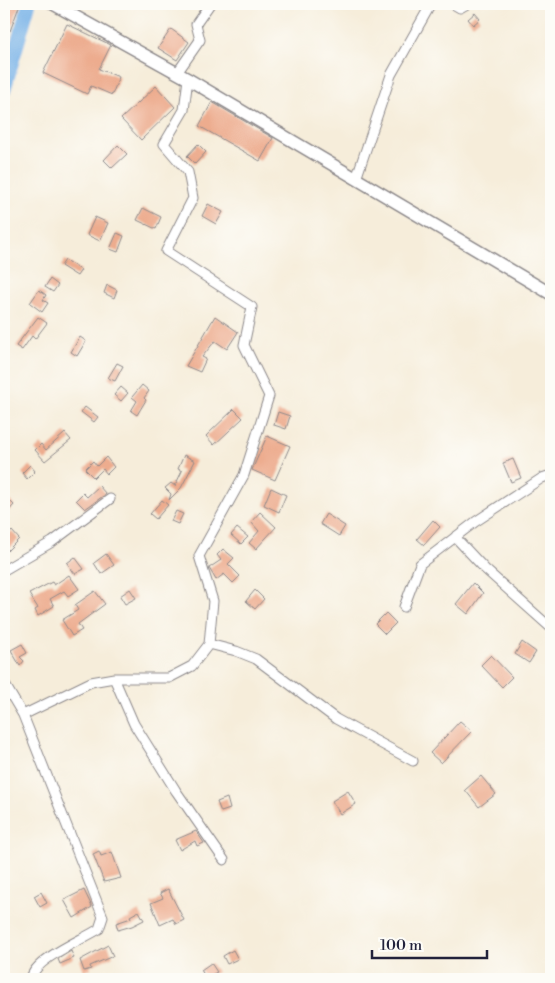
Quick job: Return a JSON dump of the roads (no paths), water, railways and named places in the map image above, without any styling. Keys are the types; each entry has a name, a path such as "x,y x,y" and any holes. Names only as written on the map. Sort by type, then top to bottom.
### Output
{"street":[{"path":"53,4 188,79 551,294"},
{"path":"177,73 200,40 196,24 210,4"},
{"path":"356,179 392,75 431,4"},
{"path":"453,4 460,8 467,4"},
{"path":"23,715 91,682 114,678 169,678 192,666 209,644 213,601 199,556 244,475 269,396 244,345 252,307 166,251 193,198 188,172 164,144 184,110 188,79"},
{"path":"404,607 420,564 455,537 542,478 551,475"},
{"path":"4,570 52,542 110,499"},
{"path":"455,537 485,569 551,628"},
{"path":"209,644 236,651 256,659 336,719 414,761"},
{"path":"114,678 134,724 176,791 224,860"},
{"path":"4,683 23,715 103,917 99,929 46,959 32,973 32,979"}],"waterway":[{"path":"4,90 29,4"}]}
